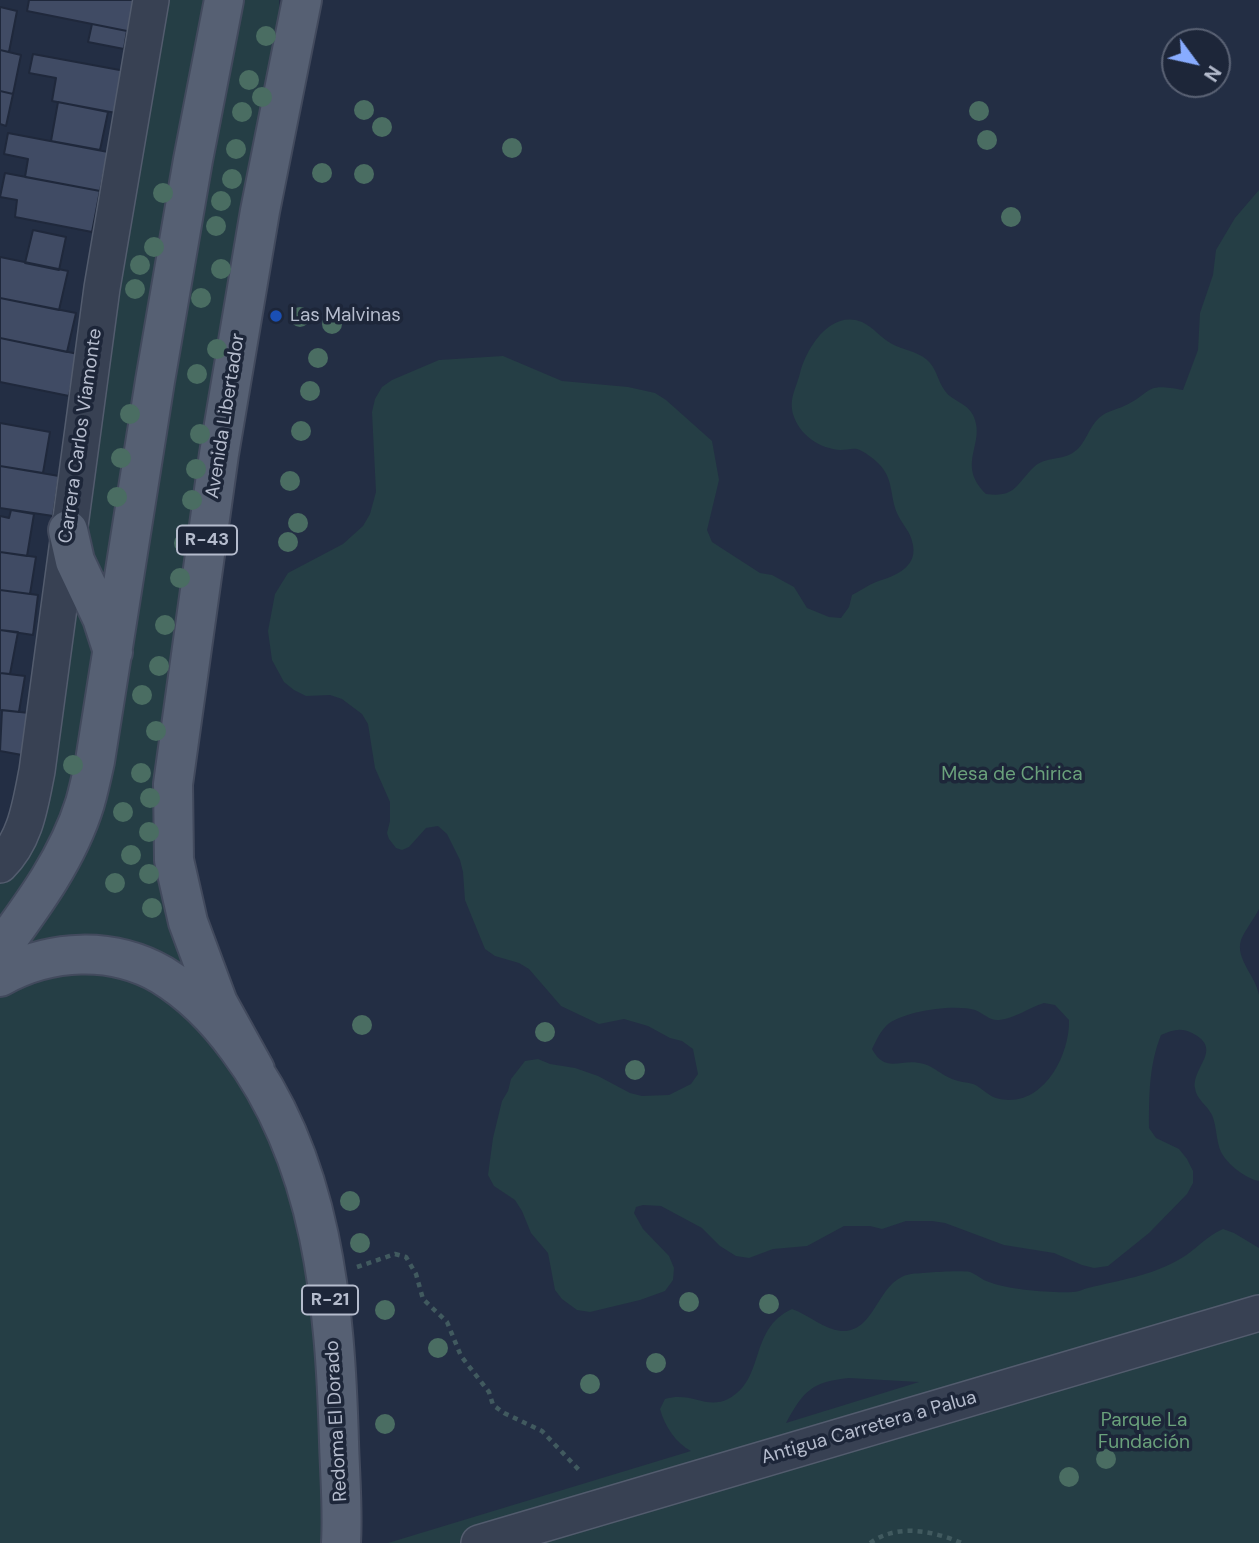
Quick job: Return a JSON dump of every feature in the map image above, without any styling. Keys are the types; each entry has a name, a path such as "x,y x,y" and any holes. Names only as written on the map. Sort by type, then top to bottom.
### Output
{"main road":[{"path":"0,950 50,878 84,804 100,733 193,160 224,0"},
{"path":"273,144 267,119 267,93 281,19 280,0"},
{"name":"Avenida Libertador","path":"255,1070 218,1003 188,922 174,860 173,784 219,454 273,144 302,0"},
{"path":"68,530 75,561 108,634 113,655"},
{"name":"Redoma El Dorado","path":"0,977 36,962 58,956 84,954 107,956 148,967 174,982 201,1003 255,1070 278,1110 296,1153 310,1196 326,1272 338,1412 341,1543"}],"street":[{"name":"Carrera Carlos Viamonte","path":"0,865 19,841 30,808 102,288 151,0"},
{"name":"Antigua Carretera a Palua","path":"479,1543 1259,1313"}],"path":[{"path":"326,1272 360,1267 395,1254 406,1257 416,1274 423,1299 446,1322 461,1356 489,1392 493,1405 542,1431 580,1471"},
{"path":"870,1543 884,1535 908,1530 932,1533 962,1543"}],"green space":[{"path":"151,0 279,0 280,20 172,783 216,1003 149,965 4,973 52,879 113,645 77,561"},
{"name":"Mesa de Chirica","path":"1259,190 1259,909 1241,940 1240,947 1243,961 1259,995 1259,1181 1237,1170 1221,1152 1212,1115 1195,1088 1206,1045 1192,1033 1176,1030 1161,1035 1157,1046 1150,1080 1149,1128 1156,1138 1179,1149 1187,1159 1193,1171 1193,1183 1187,1194 1149,1233 1108,1266 1094,1268 1082,1265 1054,1253 1004,1245 945,1223 932,1221 906,1221 882,1229 844,1226 807,1246 773,1249 749,1258 736,1256 720,1246 702,1228 661,1206 643,1205 636,1207 634,1213 643,1229 669,1256 674,1268 673,1280 665,1291 640,1300 590,1312 577,1310 555,1290 548,1253 531,1233 515,1200 494,1186 488,1175 493,1138 502,1101 511,1079 525,1061 538,1059 598,1076 630,1093 642,1096 669,1095 691,1084 698,1074 693,1049 682,1041 648,1026 624,1019 599,1024 561,1006 529,969 495,956 485,949 465,900 460,860 447,834 438,826 426,828 409,847 402,850 396,848 389,839 387,833 390,802 375,768 368,724 362,714 342,699 330,695 306,696 294,690 284,682 272,660 268,631 275,594 288,573 343,544 363,526 370,514 376,492 372,412 382,387 439,360 503,356 562,381 628,387 655,393 712,441 719,480 707,530 712,542 760,573 772,575 794,587 807,608 829,617 841,618 849,607 852,595 904,569 914,550 910,535 896,510 890,483 879,464 857,449 833,449 818,444 805,434 796,422 792,408 793,394 803,363 821,334 830,326 850,319 862,322 892,344 926,359 945,391 973,415 977,435 972,463 977,483 986,494 1004,494 1015,488 1039,464 1074,452 1095,422 1105,414 1155,388 1183,390 1198,350 1200,313 1213,275 1216,250 1235,218","holes":["1044,1003 1055,1005 1069,1020 1068,1035 1058,1064 1050,1078 1039,1089 1012,1100 996,1098 976,1085 952,1079 924,1064 883,1061 872,1049 886,1026 916,1013 942,1008 966,1008 999,1020"]},
{"path":"68,530 102,618 95,761 0,950 0,865 10,855"},
{"path":"125,967 221,1037 303,1198 333,1543 0,1543 0,986 6,982"},
{"name":"Parque La Fundación","path":"1223,1229 1234,1233 1259,1248 1259,1543 388,1543 691,1451 676,1439 665,1422 660,1409 665,1399 683,1397 713,1403 728,1399 748,1380 769,1329 778,1318 792,1309 834,1330 853,1329 862,1324 899,1278 932,1272 970,1272 986,1281 1007,1287 1077,1292 1158,1270 1186,1255","holes":["849,1378 919,1382 786,1423 804,1395 826,1382"]}],"building":[{"path":"29,0 138,0 132,32 27,11"},
{"path":"0,7 17,11 9,52 0,50"},
{"path":"92,24 127,31 124,49 88,42"},
{"path":"0,50 21,55 13,94 0,91"},
{"path":"33,54 125,71 116,113 52,101 56,78 29,73"},
{"path":"0,91 13,94 6,126 0,124"},
{"path":"58,102 108,112 100,150 51,141"},
{"path":"8,133 108,152 100,191 25,177 28,159 4,154"},
{"path":"5,173 100,191 92,232 15,217 17,200 0,197"},
{"path":"33,230 66,237 59,270 25,263"},
{"path":"0,257 68,271 59,310 0,298"},
{"path":"0,298 76,313 67,352 0,338"},
{"path":"0,338 78,354 69,396 0,382"},
{"path":"0,423 50,432 43,473 0,466"},
{"path":"0,466 59,476 53,516 0,508"},
{"path":"11,510 34,514 27,556 0,552 0,516 9,518"},
{"path":"0,552 36,557 30,594 0,590"},
{"path":"0,590 38,595 33,635 0,630"},
{"path":"0,630 18,632 10,674 0,673"},
{"path":"0,673 25,676 19,712 0,710"},
{"path":"2,710 29,713 22,755 0,751"}],"place":[{"name":"Las Malvinas","path":"276,316"}]}
